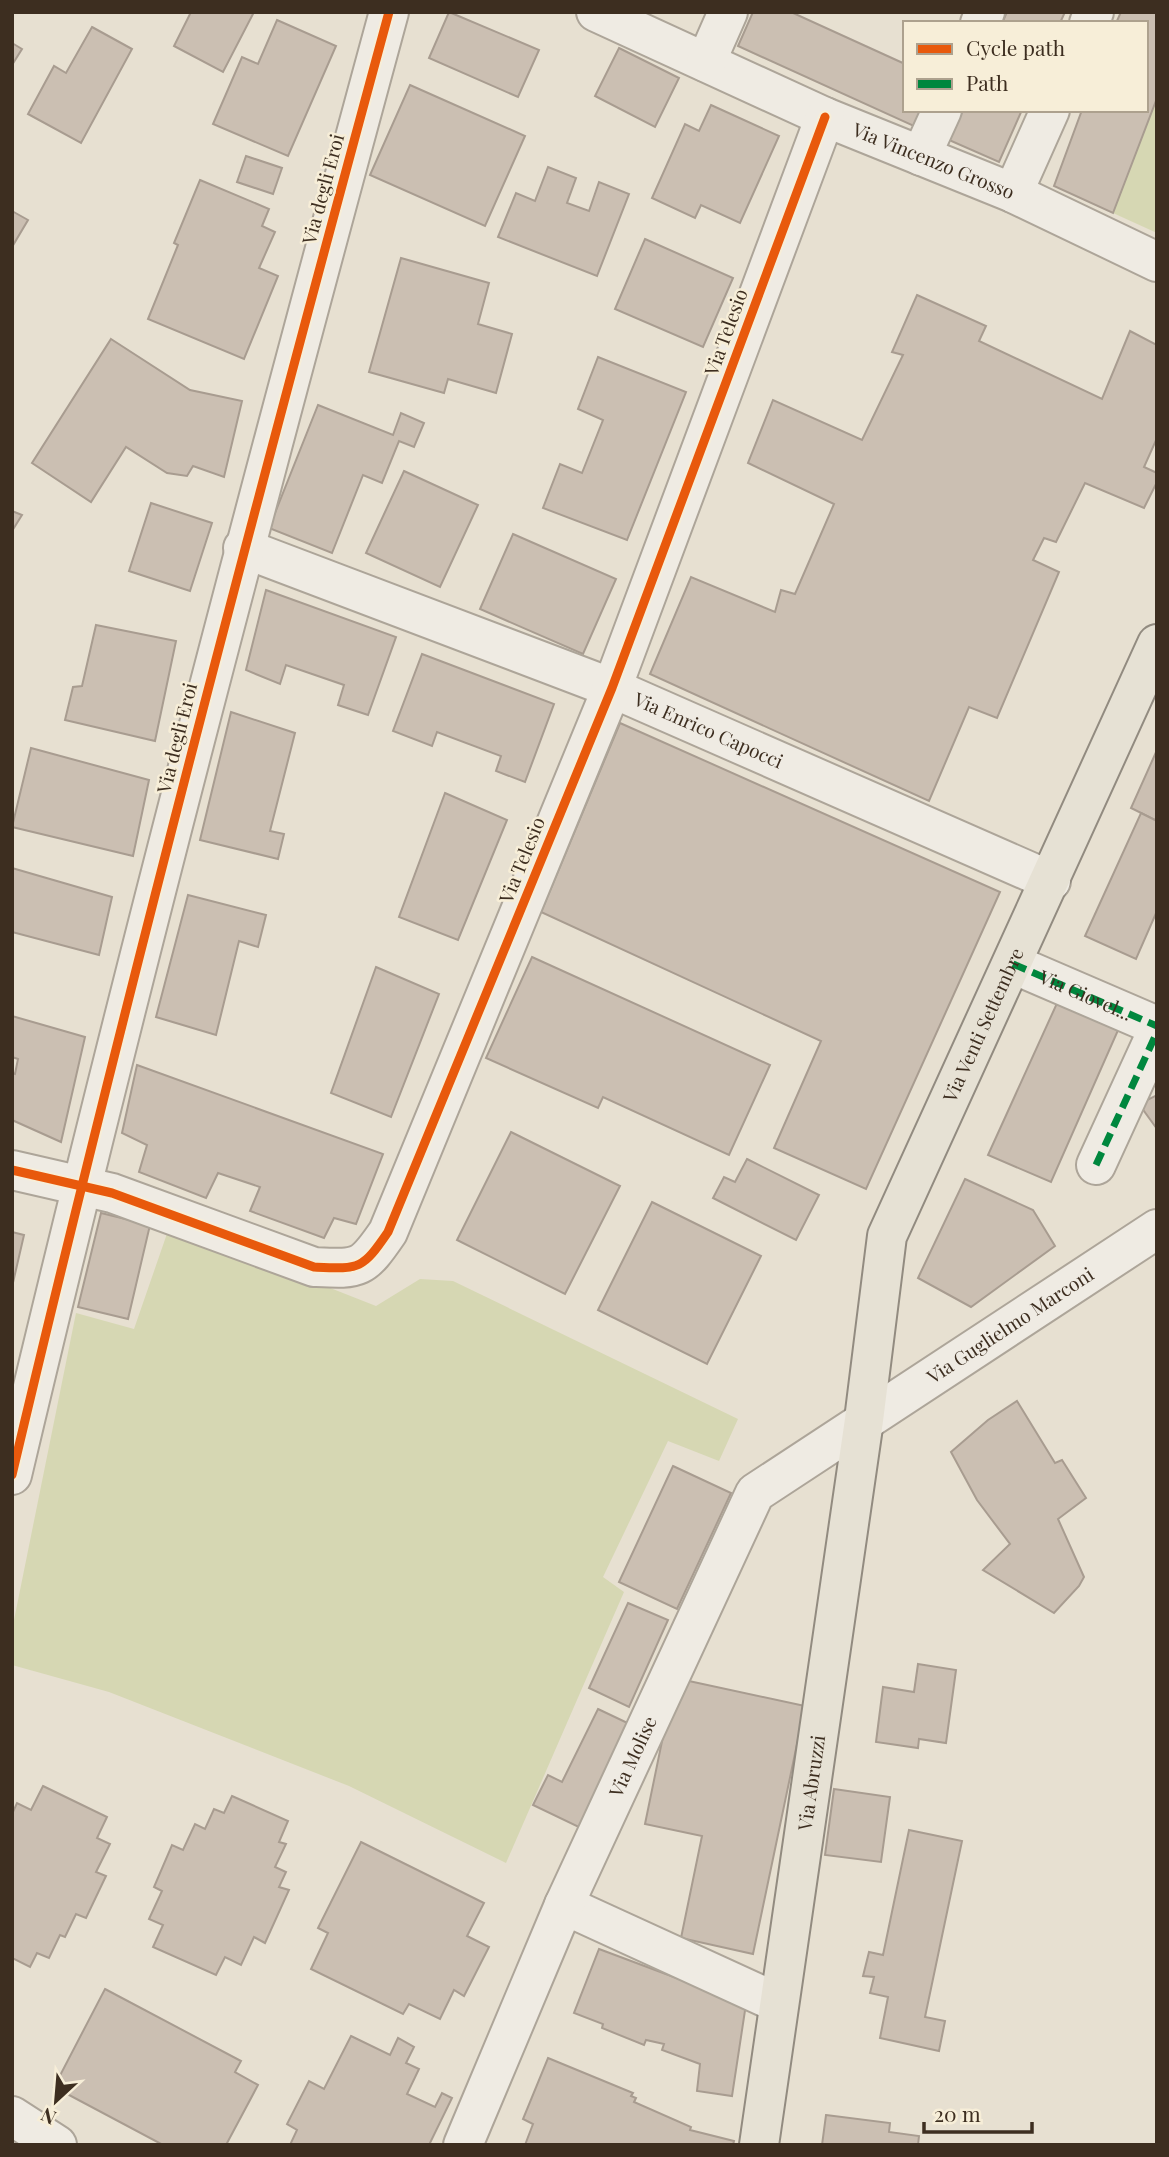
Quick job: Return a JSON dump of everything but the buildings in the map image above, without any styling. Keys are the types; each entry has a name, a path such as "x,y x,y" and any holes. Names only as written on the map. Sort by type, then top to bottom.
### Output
{"main road":[{"name":"Via Venti Settembre","path":"864,1420 887,1236 1157,644"},
{"name":"Via Abruzzi","path":"759,2145 864,1420"}],"street":[{"name":"Via degli Eroi","path":"12,1475 83,1176 243,548 389,12"},
{"name":"Via Vincenzo Grosso","path":"596,12 825,117 1013,193 1157,262"},
{"path":"706,62 728,12"},
{"path":"921,156 941,112"},
{"path":"1013,193 1049,112"},
{"name":"Via Telesio","path":"12,1145 83,1176 314,1267 346,1268 368,1261 388,1232 612,688 825,117"},
{"name":"Via Enrico Capocci","path":"243,548 612,688 1051,881"},
{"name":"Via Giovel...","path":"1013,964 1157,1026"},
{"path":"1096,1164 1157,1032"},
{"name":"Via Telesio","path":"12,1170 83,1176"},
{"name":"Via Guglielmo Marconi","path":"864,1420 1157,1229"},
{"name":"Via Molise","path":"463,2145 564,1905 755,1493 864,1420"},
{"path":"564,1905 778,2003"},
{"path":"12,2116 57,2145"}],"green space":[{"path":"1157,98 1157,233 1113,213"},
{"path":"170,1225 376,1306 420,1279 453,1281 738,1419 719,1461 668,1441 603,1577 624,1592 506,1863 349,1786 109,1692 12,1665 12,1630 76,1313 134,1329"}],"marked path":[{"path":"1013,964 1157,1026"},
{"path":"1096,1165 1157,1032"}],"cycle path":[{"path":"12,1475 194,742 389,12"},
{"path":"12,1170 112,1193 314,1267 351,1267 372,1254 388,1232 612,688 825,117"}]}
